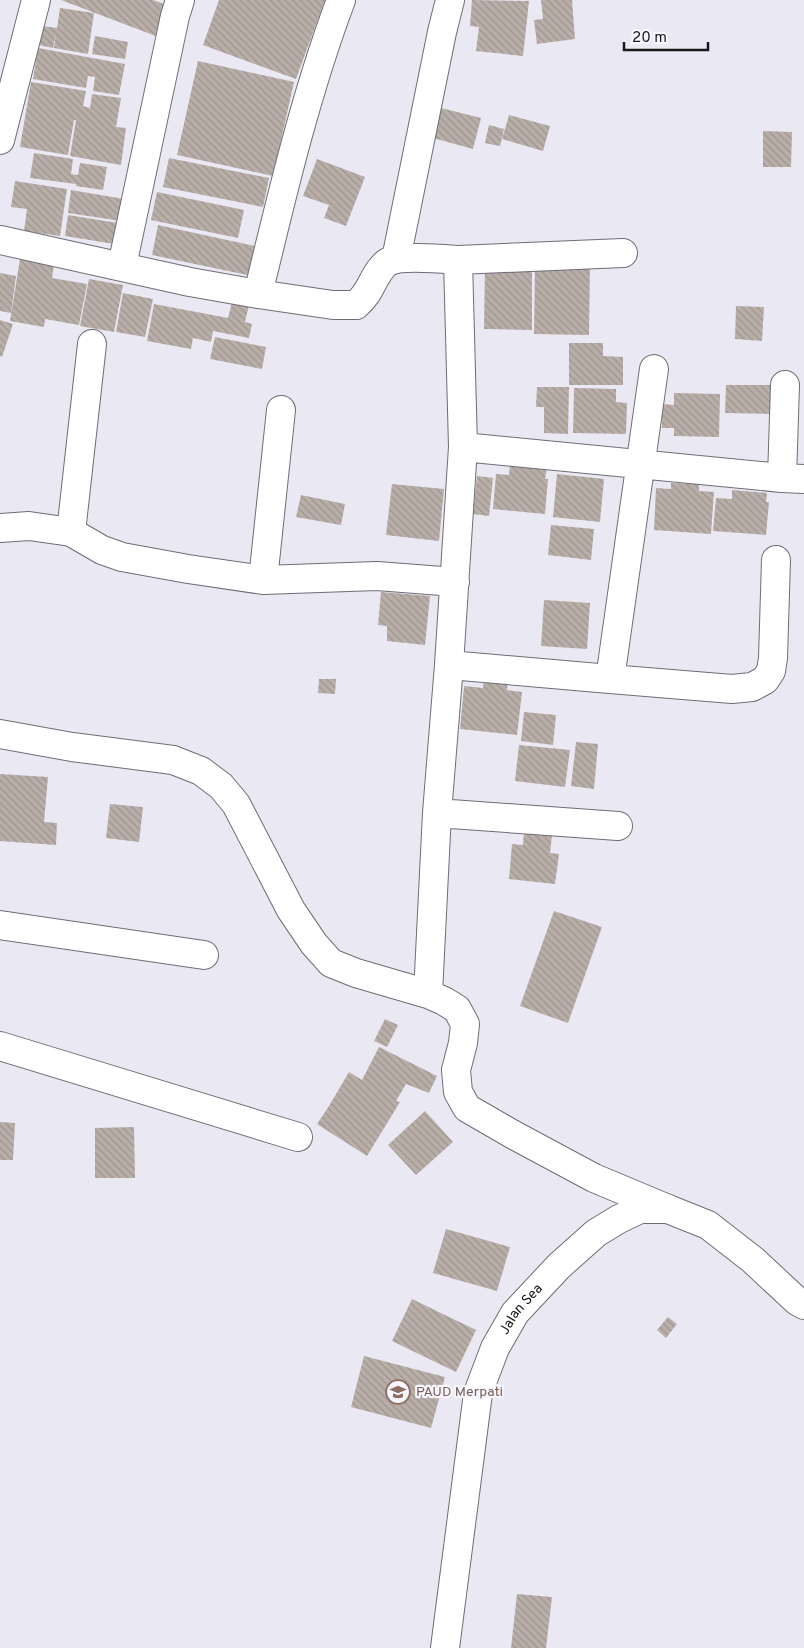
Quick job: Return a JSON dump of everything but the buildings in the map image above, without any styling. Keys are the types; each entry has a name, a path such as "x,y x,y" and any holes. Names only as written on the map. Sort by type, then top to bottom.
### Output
{"street":[{"path":"0,140 36,0"},
{"path":"122,266 173,25 180,0"},
{"path":"258,294 306,106 341,0"},
{"path":"396,259 450,0"},
{"path":"0,240 190,282 343,306 356,305 368,294 380,270 388,262 396,259 432,258 458,260 623,253"},
{"path":"428,994 437,813 464,447 458,260"},
{"path":"71,532 92,344"},
{"path":"610,678 654,369"},
{"path":"464,447 793,479 785,385"},
{"path":"263,580 281,410"},
{"path":"0,528 29,526 71,532 102,550 122,557 263,580 377,576 455,582"},
{"path":"449,665 732,689 752,687 765,680 771,671 776,560"},
{"path":"0,734 72,747 173,760 201,771 221,786 236,804 291,910 314,944 331,962 356,973 428,994 457,1009 465,1024 463,1043 456,1070 458,1092 467,1108 594,1178 668,1209"},
{"path":"437,813 618,826"},
{"path":"0,925 204,955"},
{"path":"0,1046 298,1137"},
{"name":"Jalan Sea","path":"445,1648 478,1392 495,1348 515,1313 559,1266 596,1233 619,1219 640,1209 668,1209 708,1225 753,1260 797,1301 804,1305"}],"place":[{"name":"PAUD Merpati","path":"398,1392"}]}
